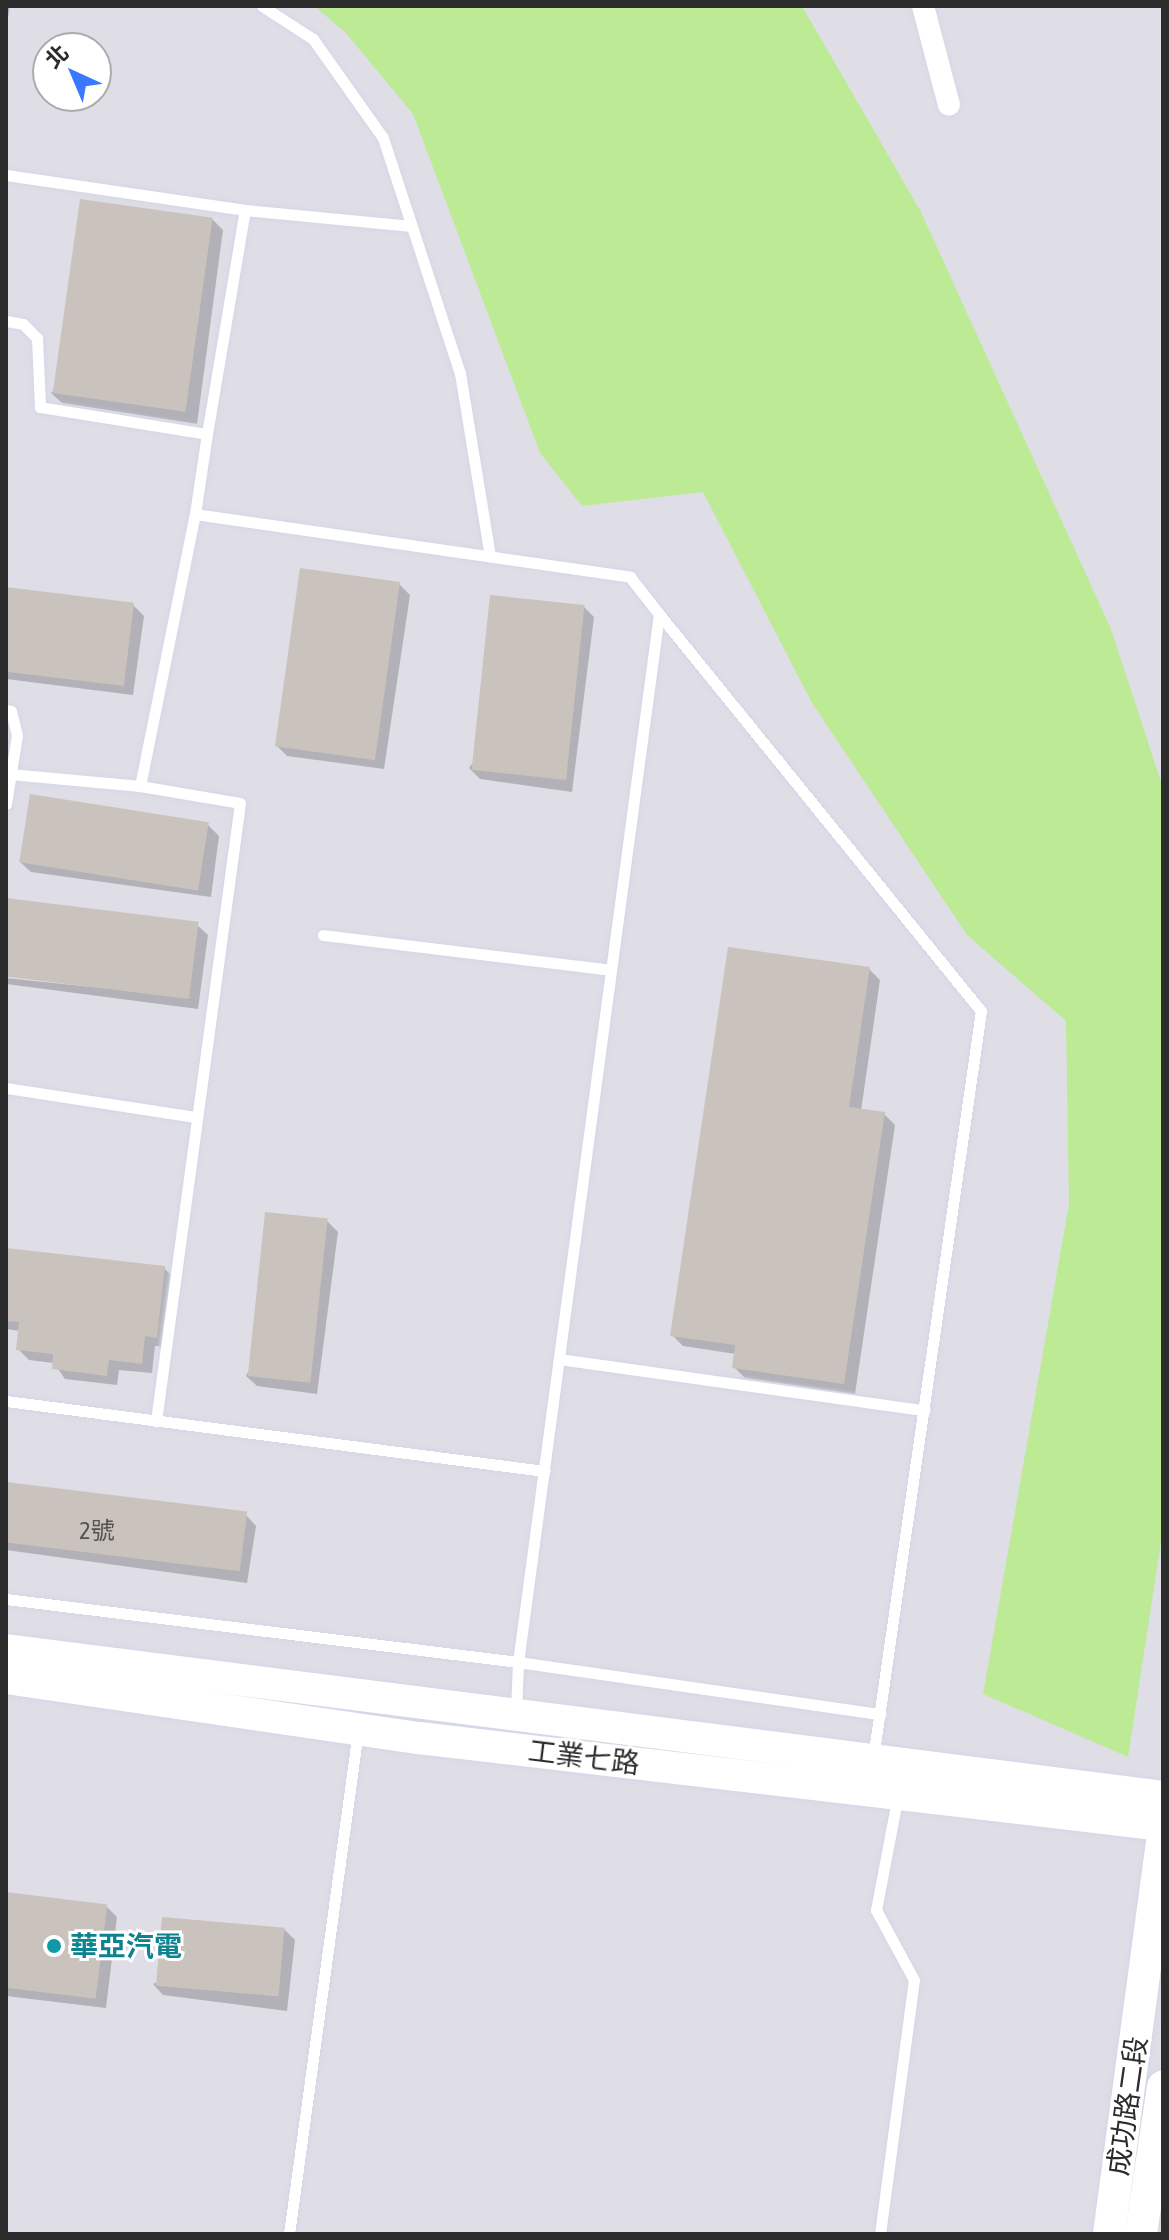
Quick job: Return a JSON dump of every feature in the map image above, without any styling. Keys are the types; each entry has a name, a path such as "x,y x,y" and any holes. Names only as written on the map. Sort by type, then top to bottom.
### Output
{"street":[{"path":"923,6 949,105"},
{"name":"工業七路","path":"6,1650 1163,1797"},
{"name":"工業七路","path":"6,1678 359,1728 1163,1825"},
{"name":"成功路二段","path":"1109,2234 1163,1836"},
{"name":"成功路二段","path":"1141,2234 1163,2087"}],"lane":[{"path":"262,6 313,39 383,138 460,373 490,556"},
{"path":"6,175 245,210 411,226"},
{"path":"140,786 195,514 245,210"},
{"path":"6,321 23,324 37,338 40,407 207,434"},
{"path":"195,514 630,577 981,1011 873,1760"},
{"path":"516,1715 518,1662 659,614"},
{"path":"6,710 11,711 17,735 6,804"},
{"path":"10,774 140,786 240,803 156,1421"},
{"path":"323,935 611,970"},
{"path":"6,1088 195,1117"},
{"path":"559,1359 924,1410"},
{"path":"6,1401 544,1471"},
{"path":"6,1599 518,1662 880,1714"},
{"path":"289,2234 359,1728"},
{"path":"880,2234 914,1980 876,1910 898,1794"}],"shaded area":[{"path":"6,6 1163,6 1163,2234 6,2234"}],"green space":[{"path":"314,6 802,6 921,212 1111,629 1163,788 1163,1529 1128,1757 983,1694 1069,1204 1066,1021 967,935 812,703 703,492 582,506 540,453 413,114 345,32"}],"building":[{"path":"80,199 213,218 185,412 53,393"},
{"path":"300,568 400,582 375,760 275,746"},
{"path":"6,587 134,603 124,686 6,672"},
{"path":"490,595 584,605 566,780 472,770"},
{"path":"30,794 209,822 198,890 19,862"},
{"path":"6,898 199,922 189,999 6,977"},
{"path":"728,947 870,967 849,1107 885,1112 844,1384 732,1368 735,1345 670,1336"},
{"path":"265,1212 328,1219 310,1383 248,1376"},
{"path":"6,1248 165,1266 157,1338 145,1336 142,1364 109,1360 107,1376 52,1369 53,1354 16,1350 19,1322 6,1321"},
{"path":"6,1482 247,1512 240,1571 6,1542"},
{"name":"華亞汽電","path":"6,1892 107,1904 96,1999 6,1988"},
{"path":"162,1917 285,1928 279,1996 156,1986"}],"place":[{"name":"華亞汽電","path":"54,1946"}]}
